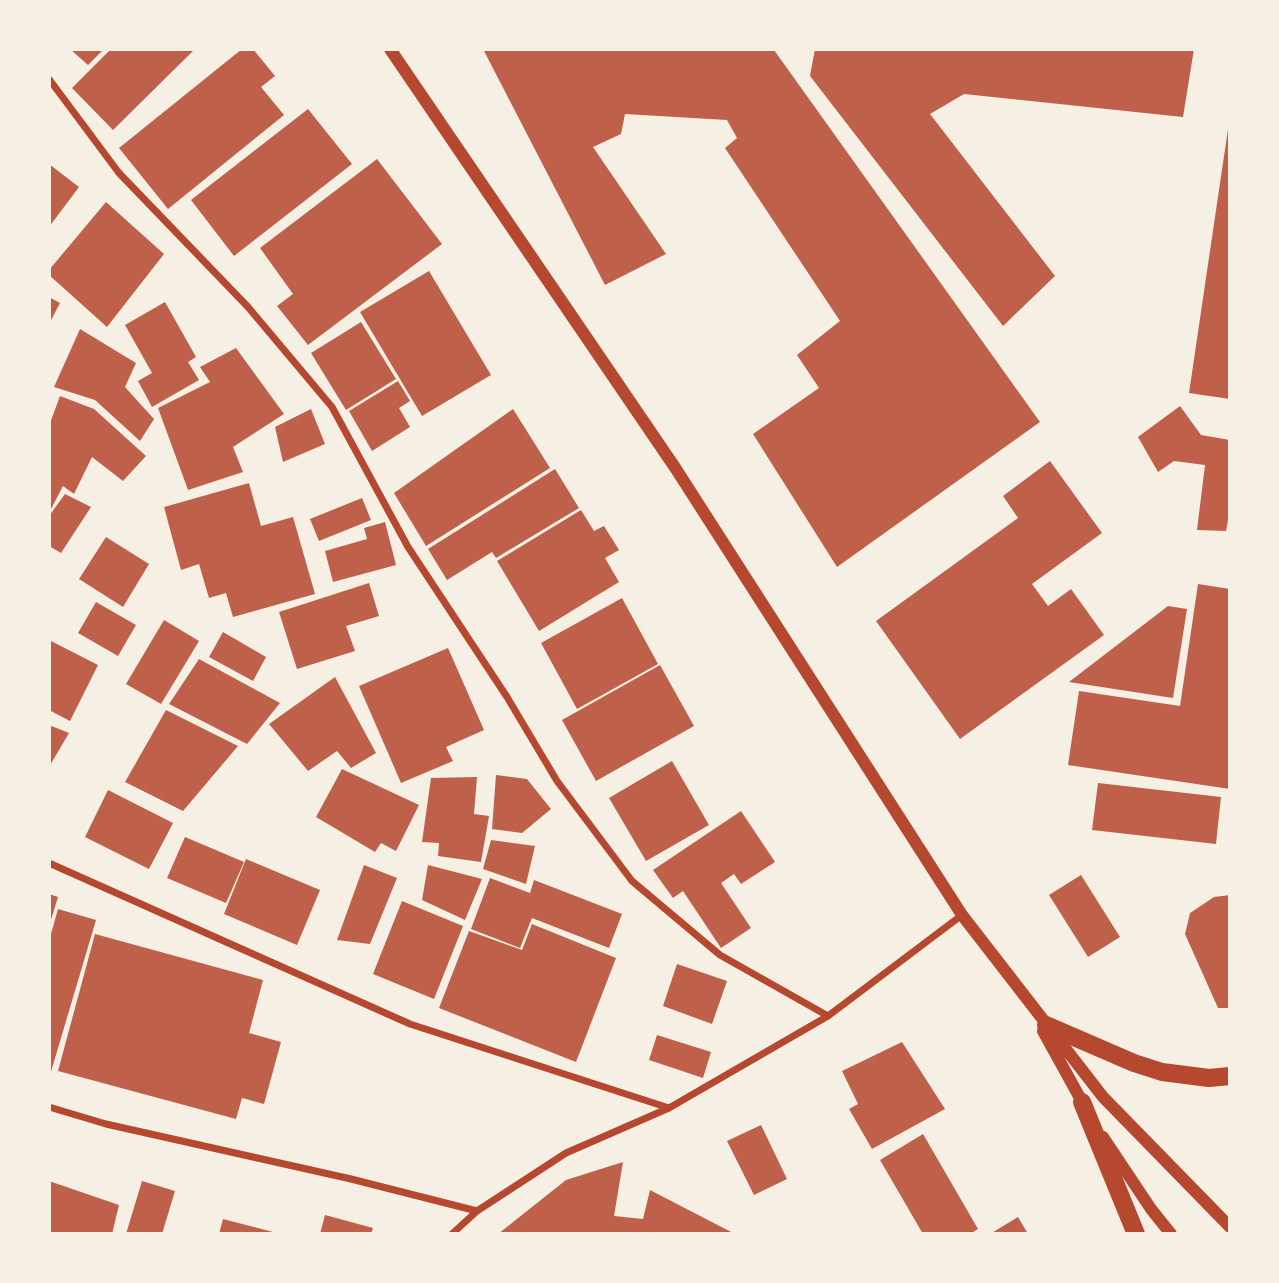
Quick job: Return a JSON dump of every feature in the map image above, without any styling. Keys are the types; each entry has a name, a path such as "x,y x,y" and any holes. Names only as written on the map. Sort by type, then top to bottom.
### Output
{"main road":[{"path":"1046,1025 1134,1063 1162,1072 1209,1078 1230,1076"},
{"path":"1082,1102 1136,1234"}],"street":[{"path":"390,49 676,469 962,915 1103,1097 1230,1227"},
{"path":"49,79 119,173 248,307 332,407 408,547 507,697 557,781 632,881 720,955 828,1016"},
{"path":"49,863 410,1024 669,1108"},
{"path":"452,1234 477,1211 566,1153 669,1108 828,1016 962,915"},
{"path":"1022,994 1111,1150 1171,1234"},
{"path":"49,1107 106,1124 351,1179 477,1211"}],"building":[{"path":"70,49 104,49 88,65"},
{"path":"111,49 195,49 113,130 72,88"},
{"path":"242,49 253,49 275,76 261,87 284,115 168,209 119,148"},
{"path":"483,49 774,50 1040,422 837,567 753,434 819,388 797,355 840,321 725,148 737,138 727,120 625,114 621,134 593,147 666,254 605,285"},
{"path":"815,49 1194,49 1183,117 964,94 930,114 1055,276 1003,326 810,76"},
{"path":"308,109 352,164 234,256 191,200"},
{"path":"1230,129 1230,399 1189,393"},
{"path":"377,159 442,244 308,345 277,306 293,294 260,248"},
{"path":"49,164 79,187 49,227"},
{"path":"106,202 164,254 107,327 49,275 49,270"},
{"path":"429,271 491,375 422,416 360,312"},
{"path":"49,297 60,303 49,324"},
{"path":"165,302 196,357 188,362 199,380 152,407 138,381 152,373 125,325"},
{"path":"361,322 396,379 346,410 311,353"},
{"path":"80,329 136,363 125,387 154,419 140,441 95,400 54,387"},
{"path":"236,348 284,414 233,447 243,472 188,490 158,408 210,382 200,367"},
{"path":"398,381 410,401 399,408 410,427 372,451 349,411"},
{"path":"60,396 94,409 146,456 123,481 92,457 74,494 63,486 51,509 49,426"},
{"path":"1180,406 1201,435 1230,440 1230,509 1226,531 1197,530 1205,465 1174,461 1158,472 1138,437"},
{"path":"311,409 325,444 283,462 275,427"},
{"path":"513,409 550,468 426,546 394,493"},
{"path":"1050,461 1102,533 1032,584 1048,606 1071,589 1104,635 960,739 876,621 1018,518 1003,496"},
{"path":"555,469 579,508 496,558 492,552 447,580 428,549"},
{"path":"249,483 261,526 293,517 315,594 233,617 226,593 209,598 199,564 181,570 164,507"},
{"path":"65,494 91,507 61,553 49,546 49,516"},
{"path":"362,498 371,520 319,541 310,519"},
{"path":"581,510 594,531 604,526 619,550 605,558 619,582 539,631 497,561"},
{"path":"385,522 396,565 333,582 325,551 367,539 364,528"},
{"path":"106,537 149,564 123,607 79,579"},
{"path":"369,583 379,616 346,626 355,651 297,669 279,612"},
{"path":"1198,584 1230,589 1230,789 1068,765 1079,691 1180,706"},
{"path":"622,598 658,664 577,709 541,643"},
{"path":"96,602 136,625 118,656 78,633"},
{"path":"1168,606 1187,609 1173,698 1069,682"},
{"path":"164,620 199,641 161,704 126,684"},
{"path":"223,632 266,657 253,681 209,657"},
{"path":"49,640 98,665 70,721 49,710"},
{"path":"448,648 484,730 446,747 453,761 401,783 359,686"},
{"path":"199,659 280,703 247,744 169,704"},
{"path":"660,665 694,726 596,781 562,720"},
{"path":"335,677 376,753 351,768 337,751 308,771 269,724"},
{"path":"166,710 238,746 183,811 125,782"},
{"path":"49,725 69,733 49,767"},
{"path":"672,761 709,825 646,861 609,798"},
{"path":"342,769 419,805 396,851 381,843 375,852 316,817"},
{"path":"496,775 527,779 551,809 522,833 492,829"},
{"path":"477,777 474,814 489,816 481,862 438,856 439,843 422,842 431,778"},
{"path":"1098,783 1221,797 1216,844 1092,830"},
{"path":"108,790 173,823 149,869 85,837"},
{"path":"741,811 775,862 741,884 734,874 721,883 751,928 721,948 683,891 673,898 653,870"},
{"path":"185,837 244,862 226,903 167,878"},
{"path":"491,840 535,846 526,884 483,869"},
{"path":"246,859 320,890 297,945 224,914"},
{"path":"364,865 397,878 370,944 337,940"},
{"path":"428,865 482,879 465,920 422,900"},
{"path":"1081,875 1120,937 1088,957 1049,895"},
{"path":"490,878 530,893 534,880 622,914 609,948 532,918 520,948 471,929"},
{"path":"49,894 58,897 50,923 49,923"},
{"path":"1230,895 1230,1008 1218,1008 1185,934 1190,913 1214,897"},
{"path":"402,901 463,926 434,999 373,974"},
{"path":"58,909 96,920 50,1075 49,941"},
{"path":"532,924 616,958 576,1062 439,1008 469,931 522,950"},
{"path":"95,934 263,980 249,1033 281,1042 264,1104 242,1098 236,1119 58,1071"},
{"path":"677,964 727,981 712,1024 663,1006"},
{"path":"657,1035 711,1052 703,1078 649,1060"},
{"path":"902,1042 945,1109 872,1149 849,1109 858,1104 842,1071"},
{"path":"761,1125 787,1179 754,1195 727,1141"},
{"path":"923,1134 978,1229 970,1234 923,1234 880,1160"},
{"path":"623,1162 614,1216 643,1219 650,1190 735,1234 498,1234 566,1180"},
{"path":"49,1181 119,1205 112,1234 49,1234"},
{"path":"142,1181 175,1191 162,1234 126,1234"},
{"path":"325,1215 373,1228 371,1234 320,1234"},
{"path":"1018,1217 1028,1234 990,1234"},
{"path":"223,1219 277,1233 277,1234 219,1234"}]}
